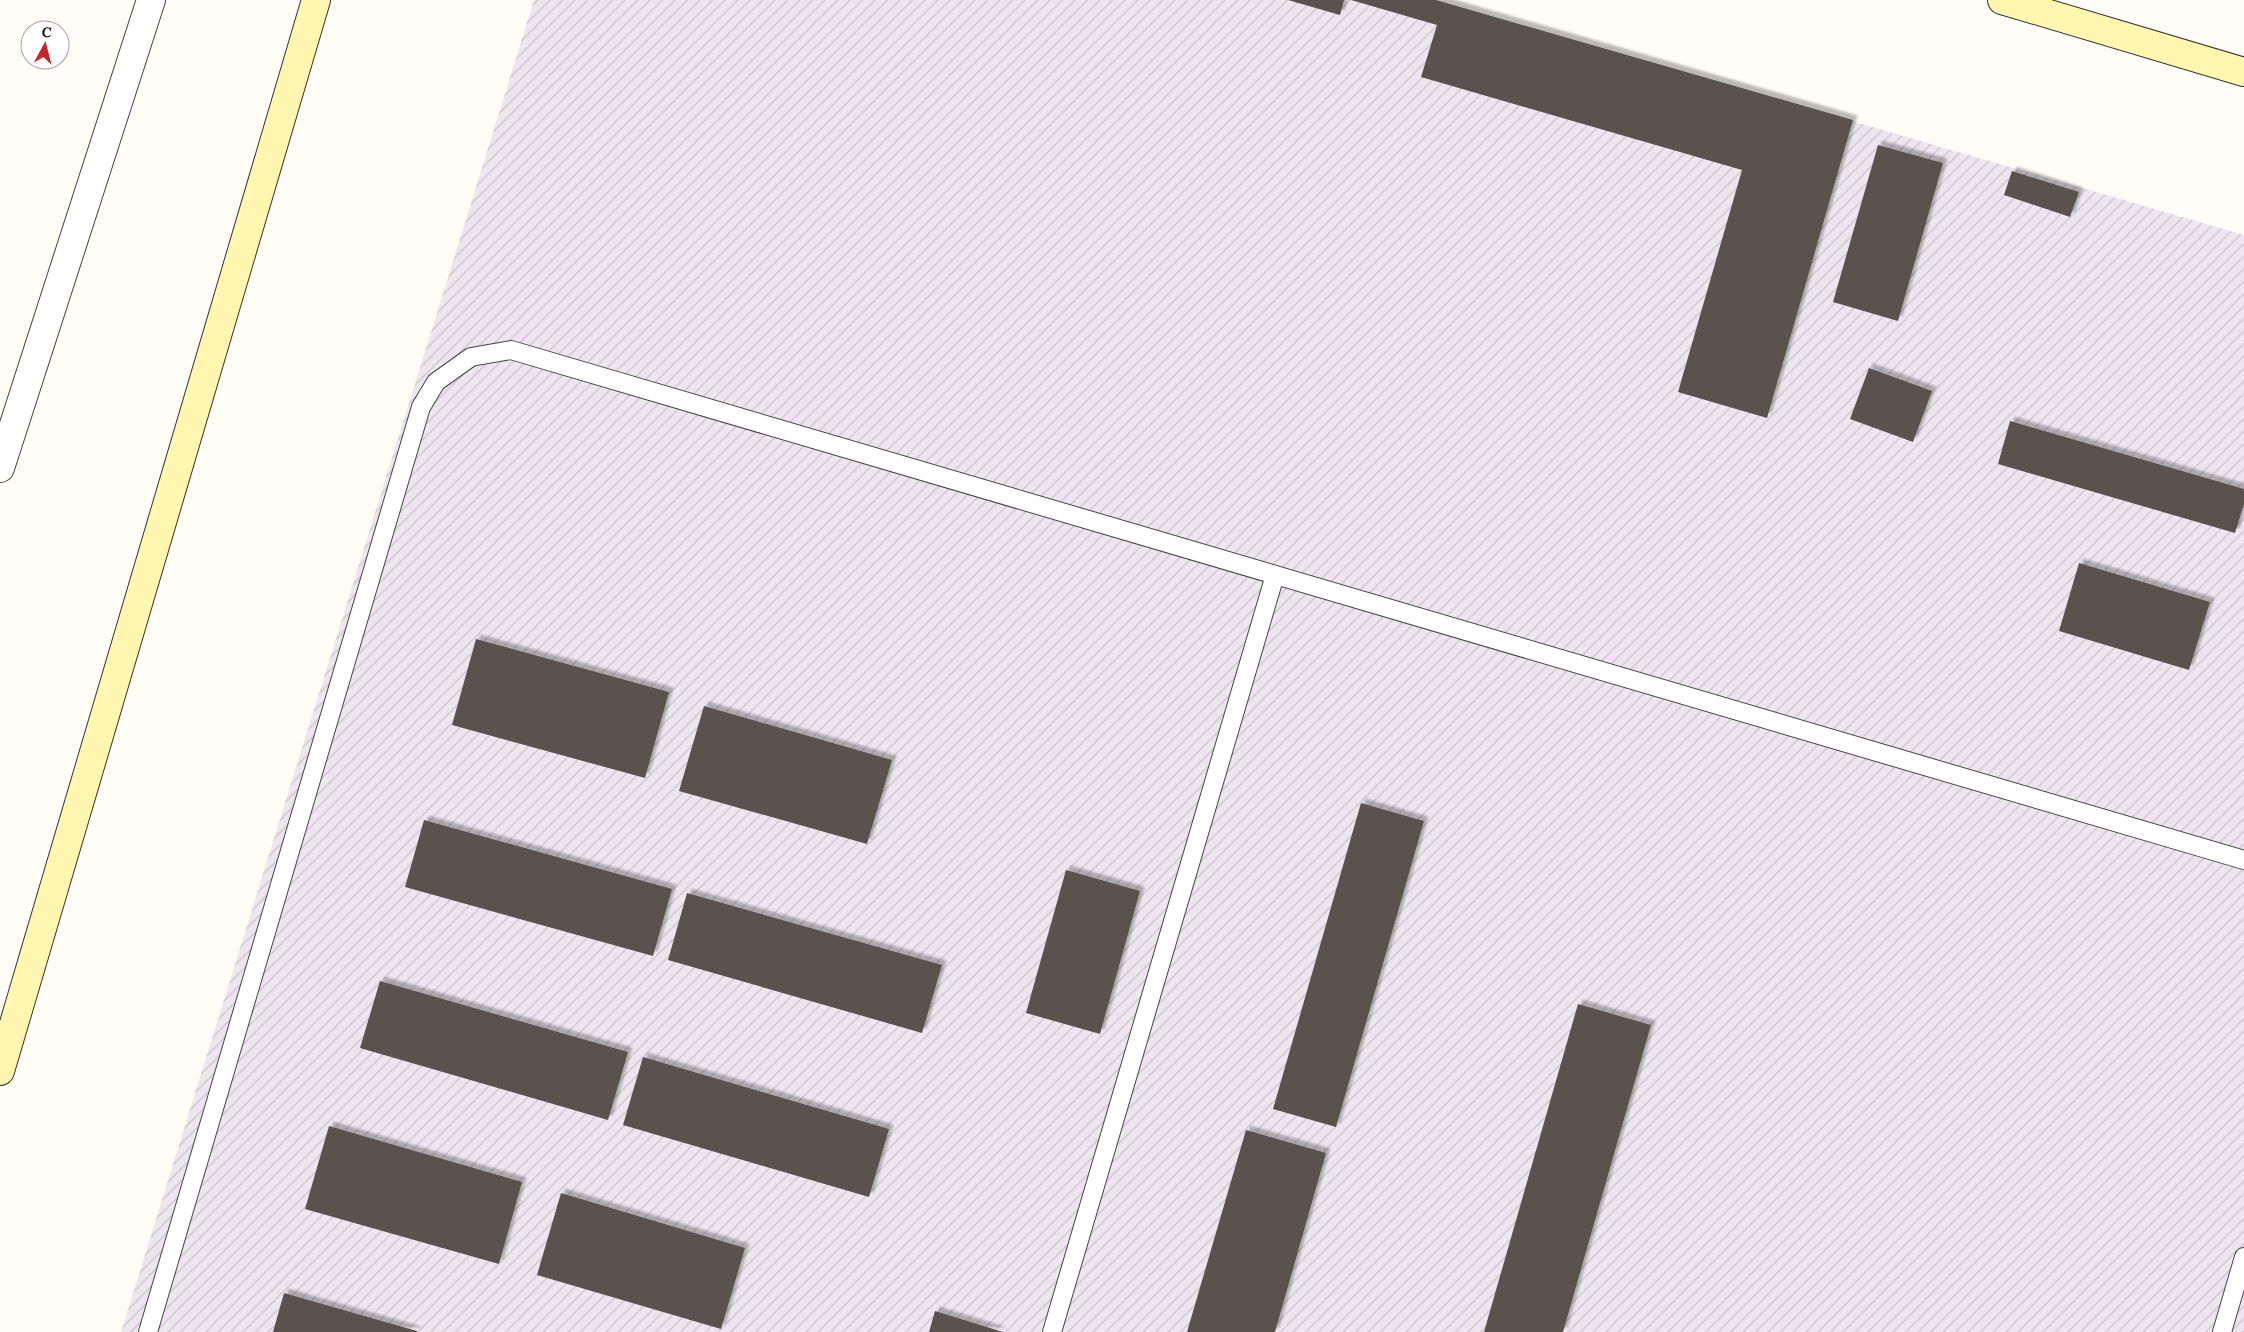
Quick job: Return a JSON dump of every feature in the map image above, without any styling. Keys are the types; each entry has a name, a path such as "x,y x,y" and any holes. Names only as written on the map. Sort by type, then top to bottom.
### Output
{"street":[{"path":"0,468 151,0"},
{"path":"0,1071 316,0"},
{"path":"2002,0 2244,72"}],"lane":[{"path":"148,1332 421,407 436,382 471,357 511,350 2244,860"},
{"path":"1052,1332 1275,575"},
{"path":"2222,1332 2244,1258"}],"shaded area":[{"path":"534,0 1436,0 2244,235 2244,1332 121,1332"}],"building":[{"path":"1288,0 1344,0 1340,15"},
{"path":"1351,0 1436,0 1853,120 1767,418 1678,392 1742,170 1421,77 1437,25"},
{"path":"1878,145 1943,163 1898,321 1833,302"},
{"path":"2012,171 2079,192 2070,217 2004,195"},
{"path":"1869,368 1932,391 1913,442 1850,419"},
{"path":"2010,421 2244,489 2244,504 2235,533 1998,464"},
{"path":"2079,563 2210,602 2189,670 2059,631"},
{"path":"476,639 669,692 645,778 452,725"},
{"path":"704,706 892,760 867,844 679,791"},
{"path":"1361,803 1424,821 1336,1127 1273,1109"},
{"path":"424,820 672,889 653,956 405,887"},
{"path":"1066,870 1140,891 1100,1034 1026,1013"},
{"path":"687,893 942,965 922,1033 668,960"},
{"path":"380,981 628,1052 608,1120 360,1048"},
{"path":"1578,1004 1651,1025 1563,1332 1484,1332"},
{"path":"643,1057 889,1129 869,1197 623,1125"},
{"path":"329,1126 522,1182 499,1264 305,1209"},
{"path":"1246,1130 1326,1153 1275,1332 1187,1332"},
{"path":"561,1193 745,1248 721,1329 537,1275"},
{"path":"284,1293 417,1331 417,1332 273,1332"},
{"path":"935,1311 1003,1332 929,1332"}]}
